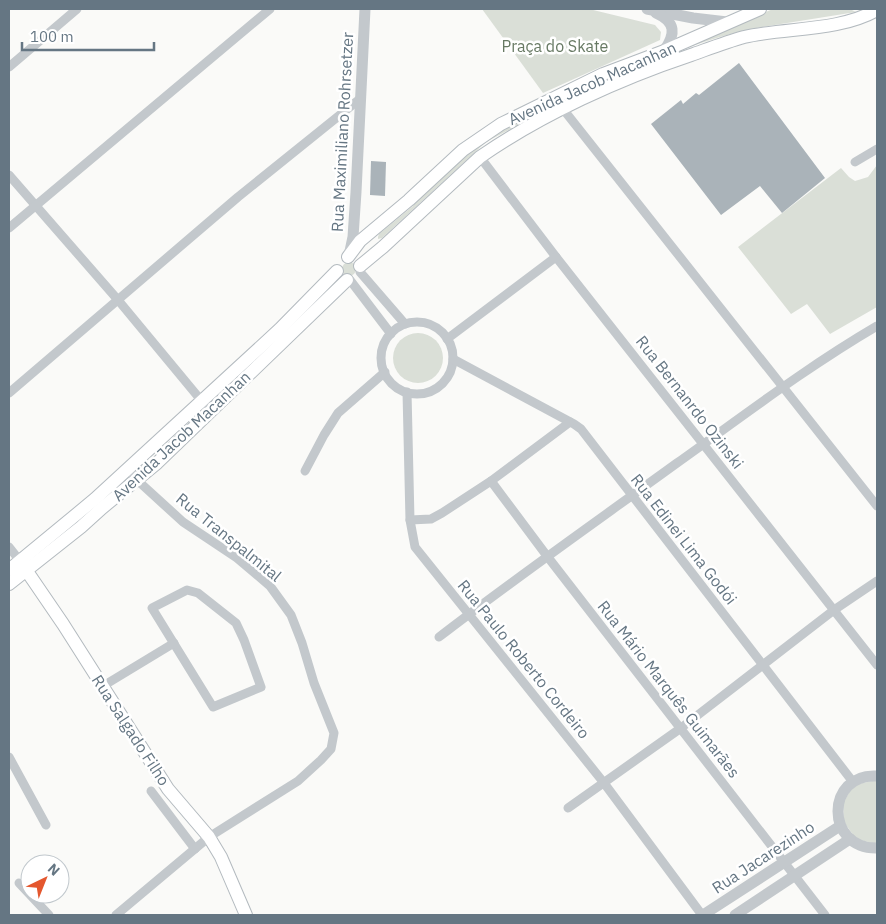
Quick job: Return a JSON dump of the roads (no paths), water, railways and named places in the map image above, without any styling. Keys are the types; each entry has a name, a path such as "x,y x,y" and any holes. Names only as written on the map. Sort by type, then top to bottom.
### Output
{"main road":[{"name":"Avenida Jacob Macanhan","path":"351,274 340,262 348,257 360,242 463,150 501,124 577,86 760,9"},
{"name":"Avenida Jacob Macanhan","path":"9,584 24,566 201,400 280,329 383,247 493,147 563,109 660,66 746,37 832,25 868,12"},
{"path":"372,232 375,240 383,247"},
{"path":"348,257 356,260 351,274"},
{"name":"Avenida Jacob Macanhan","path":"9,570 24,566 81,527 137,480 211,411 351,274"},
{"name":"Rua Salgado Filho","path":"24,566 168,788 209,837 221,857 246,915"}],"street":[{"path":"9,66 77,9"},
{"path":"9,228 270,9"},
{"name":"Rua Maximiliano Rohrsetzer","path":"348,257 355,218 365,9"},
{"path":"646,9 727,22"},
{"path":"646,9 662,16 671,25 672,35 664,51"},
{"path":"9,393 238,197 361,98"},
{"path":"563,109 877,506"},
{"path":"855,162 877,149"},
{"name":"Rua Bernanrdo Ozinski","path":"480,157 556,258 877,665"},
{"path":"9,175 118,300 211,411"},
{"path":"447,339 556,258"},
{"path":"351,274 405,324"},
{"path":"351,274 391,334"},
{"path":"418,322 438,329 447,339 452,348 453,358 449,374 439,387 425,393 407,392 393,384 385,372 382,362 385,342 391,334 405,324 418,322"},
{"path":"439,637 547,556 783,386 834,351 877,326"},
{"name":"Rua Edinei Lima Godói","path":"453,358 570,422 586,436 853,782"},
{"path":"305,471 338,413 385,372"},
{"name":"Rua Paulo Roberto Cordeiro","path":"407,392 410,520 415,547 604,783 703,915"},
{"path":"410,520 431,519 491,480 570,422"},
{"name":"Rua Transpalmital","path":"116,915 209,837 298,781 322,760 331,749 334,733 314,683 291,615 270,586 237,558 183,522 137,480 128,468"},
{"name":"Rua Mário Marquês Guimarães","path":"491,480 547,556 825,915"},
{"name":"Rua Salgado Filho","path":"9,548 24,566"},
{"path":"568,808 681,728 834,610 877,581"},
{"path":"187,590 198,593 236,623 261,687 213,707 174,643 152,608 187,590"},
{"path":"103,686 174,643"},
{"path":"9,757 46,825"},
{"path":"877,776 863,777 853,782 844,790 839,802 838,814 840,826 850,839 865,847 877,848"},
{"path":"151,791 195,848"},
{"name":"Rua Jacarezinho","path":"703,915 840,826"},
{"name":"Rua Jacarezinho","path":"735,915 850,839"},
{"path":"39,904 49,915"}],"park label":[{"name":"Praça do Skate","path":"555,46"}]}
